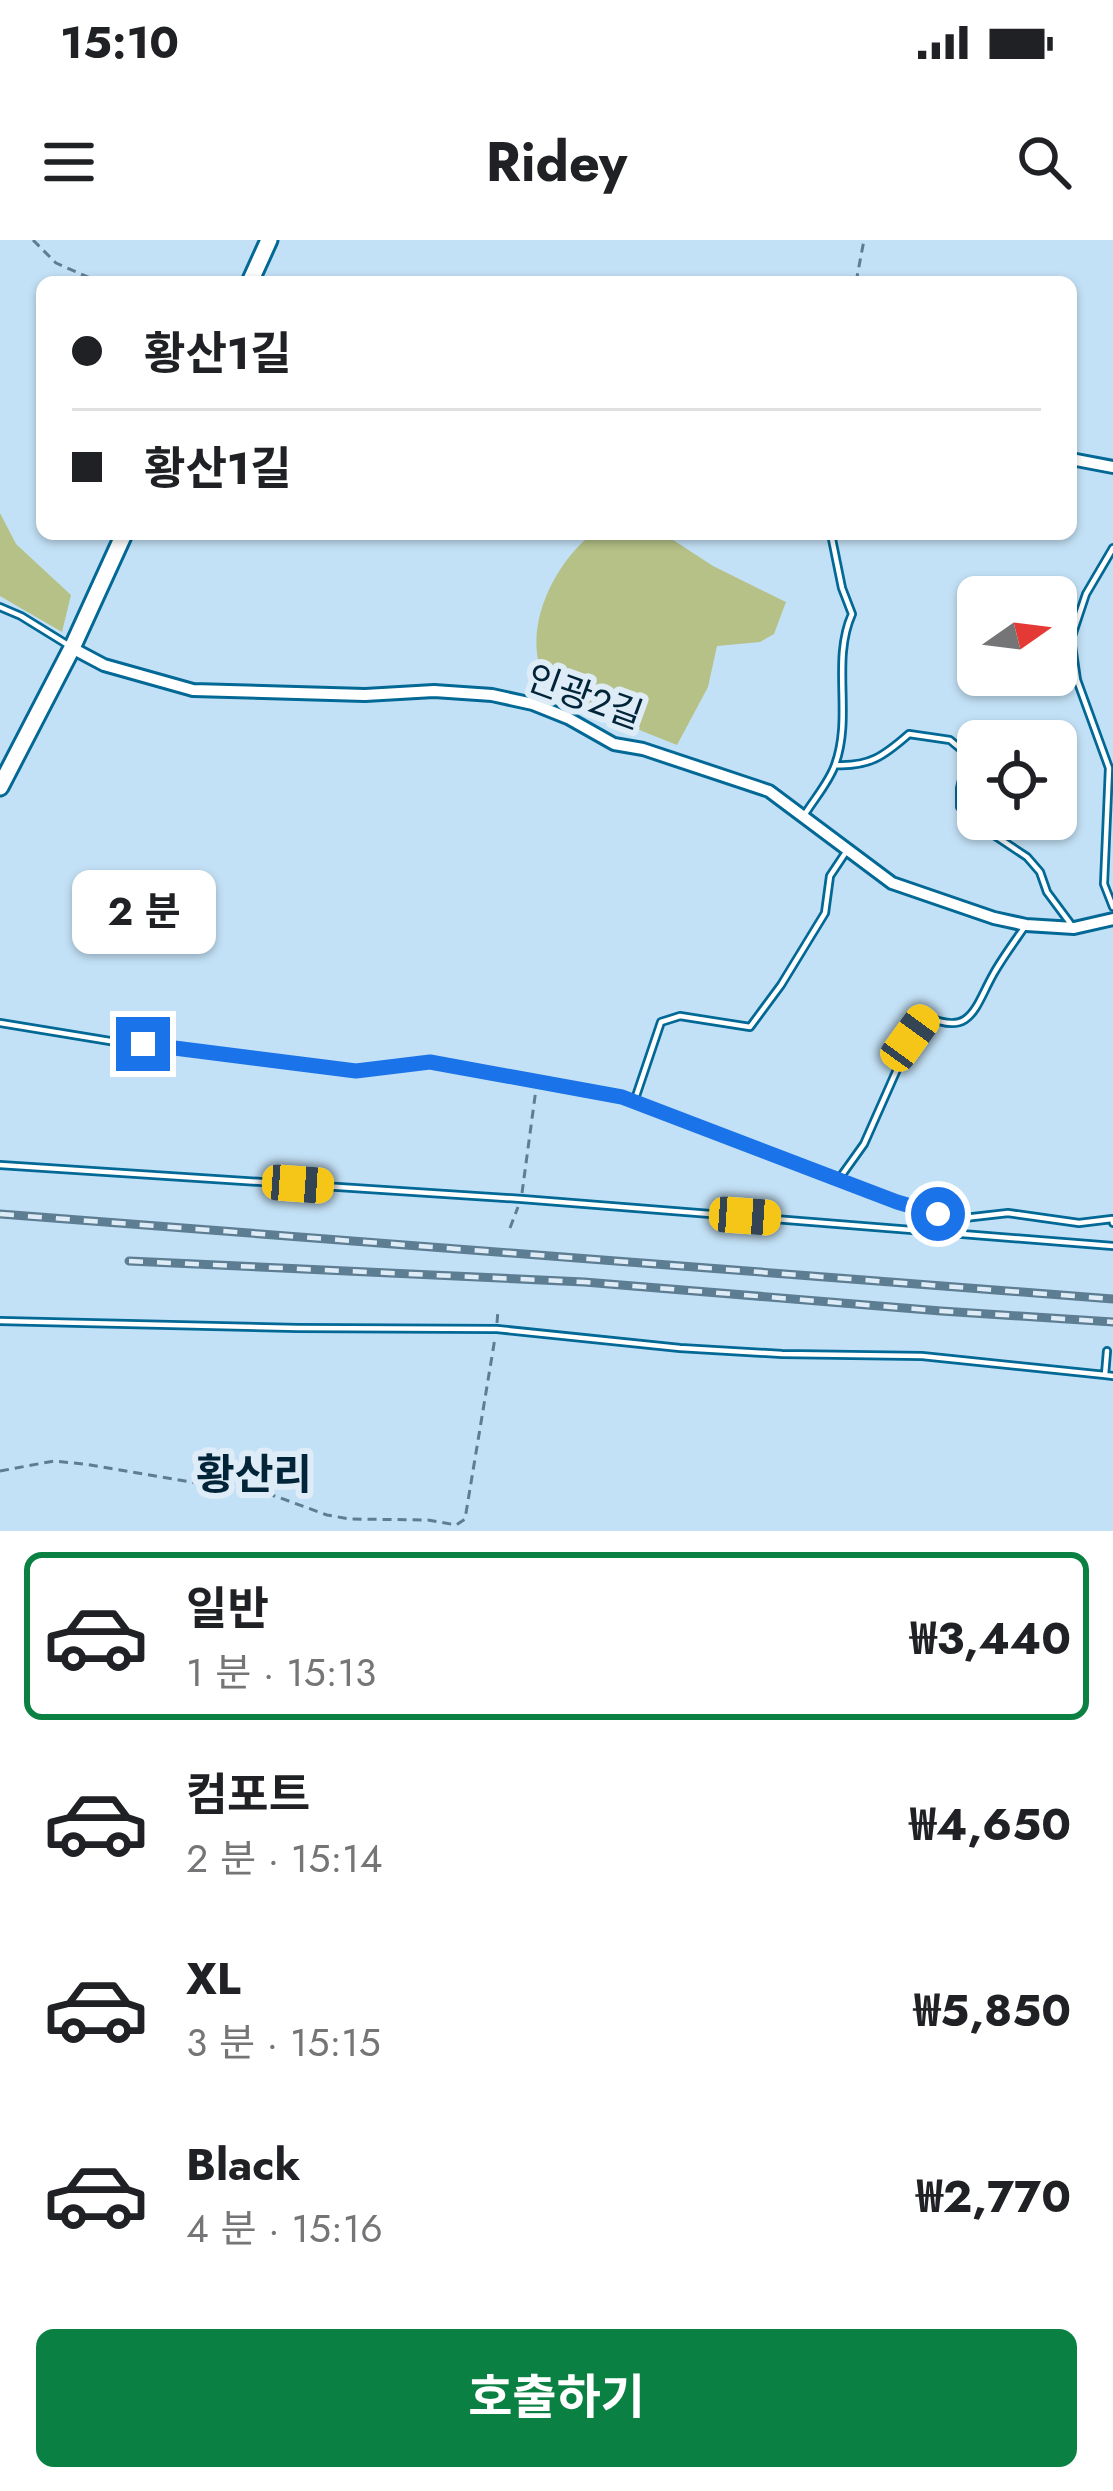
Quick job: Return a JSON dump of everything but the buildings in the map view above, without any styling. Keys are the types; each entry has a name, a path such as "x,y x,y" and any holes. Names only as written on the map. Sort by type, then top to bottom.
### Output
{"street":[{"path":"253,276 269,240"},
{"path":"1077,460 1113,467"},
{"path":"0,787 121,540"},
{"name":"인광2길","path":"72,648 104,665 193,689 365,695 434,691 533,704 614,744 643,749 769,791 892,883 1026,925 1074,928 1113,919"}],"lane":[{"path":"803,817 835,765 843,724 843,634 852,614 832,540"},
{"path":"1113,548 1087,594 1071,639 1077,680 1109,768 1103,884 1113,907"},
{"path":"0,607 72,648"},
{"path":"835,765 859,766 889,752 909,734 950,740 968,754 960,807 1027,857 1074,928"},
{"path":"634,1102 661,1022 680,1016 750,1027 825,914 830,876 847,850"},
{"path":"838,1179 865,1144 910,1038 926,1016 945,1025 964,1021 978,1006 1026,925"},
{"path":"0,1023 356,1071 430,1062 634,1102 921,1209 964,1218 1008,1213 1113,1223"},
{"path":"0,1165 522,1198 1113,1246"},
{"path":"914,1230 921,1209"},
{"path":"0,1321 497,1329 680,1348 922,1356 1109,1375 1107,1351"}],"path":[{"path":"33,240 56,263 85,276"},
{"path":"857,276 864,240"},
{"path":"510,1228 522,1198 537,1082"},
{"path":"0,1471 54,1461 84,1464 275,1496 327,1516 456,1525 465,1519 498,1310"}],"green space":[{"path":"0,513 16,544 71,595 62,632 0,596"},
{"path":"585,540 673,540 713,566 786,602 774,634 760,642 717,646 708,687 677,745 597,713 544,682 538,656 539,620 550,587"}],"railway":[{"path":"0,1214 1113,1299"},
{"path":"129,1261 584,1282 1113,1322"}],"district":[{"name":"황산리","path":"254,1474"}],"route":[{"path":"143,1044 356,1071 430,1062 622,1097 938,1214"}]}
